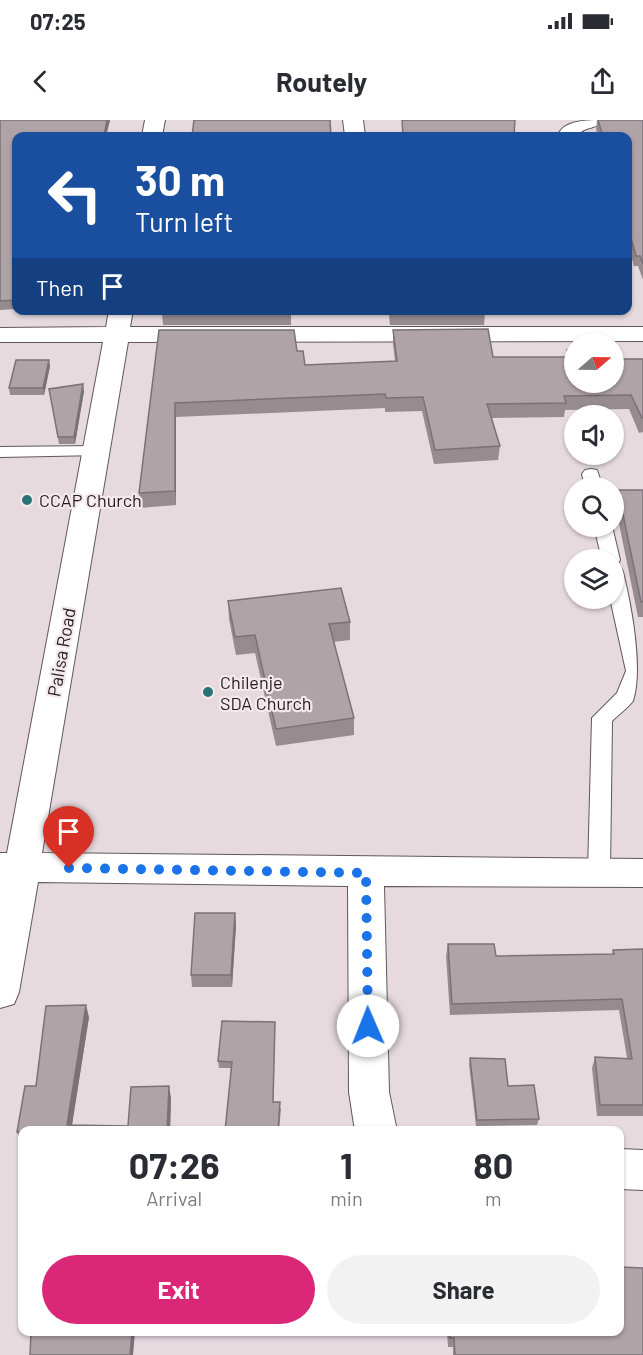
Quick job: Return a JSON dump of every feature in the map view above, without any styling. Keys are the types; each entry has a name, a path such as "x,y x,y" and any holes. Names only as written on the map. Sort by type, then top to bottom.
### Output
{"street":[{"path":"569,132 577,126 595,120"},
{"path":"0,335 118,323 607,322 643,334"},
{"name":"Palisa Road","path":"0,992 12,867 95,451 118,323"},
{"path":"12,867 366,873 643,873"},
{"path":"366,873 369,1092 375,1126"},
{"path":"624,1169 643,1170"}],"lane":[{"path":"0,452 95,451"},
{"path":"599,872 602,718 625,697 636,671 622,609"}],"building":[{"path":"0,120 107,120 105,132 12,132 12,300 0,301"},
{"path":"194,120 330,120 331,132 192,132"},
{"path":"402,120 515,120 514,132 403,132"},
{"path":"598,120 643,120 643,264 640,256 636,256 632,242 632,132 602,132"},
{"path":"488,329 493,357 564,357 564,393 624,393 624,359 643,359 643,418 631,395 564,396 566,403 487,404 500,446 435,450 423,397 386,398 385,394 175,403 175,491 139,493 159,330 294,330 297,351 303,351 305,365 397,361 393,330"},
{"path":"16,360 49,360 43,388 9,388"},
{"path":"83,384 74,437 58,437 49,389"},
{"path":"624,490 643,490 643,602 641,602 624,519"},
{"path":"341,588 350,622 329,624 354,718 276,729 255,635 235,637 228,601"},
{"path":"195,913 235,913 231,975 191,975"},
{"path":"448,944 494,944 496,956 614,954 613,950 643,949 643,1105 600,1105 595,1057 632,1059 622,999 452,1004"},
{"path":"86,1005 67,1125 128,1126 18,1126 25,1086 36,1086 46,1006"},
{"path":"222,1021 275,1022 273,1102 280,1102 278,1126 226,1126 232,1062 218,1061"},
{"path":"470,1058 505,1059 508,1086 534,1085 539,1119 477,1120"},
{"path":"169,1086 167,1126 128,1126 131,1087"},
{"path":"624,1267 643,1268 643,1355 455,1355 454,1338 450,1336 624,1336"},
{"path":"31,1336 132,1336 130,1355 30,1355"}],"place":[{"name":"CCAP Church","path":"27,500"},
{"name":"Chilenje SDA Church","path":"208,692"}],"route":[{"path":"69,868 366,873 368,1026"}]}
